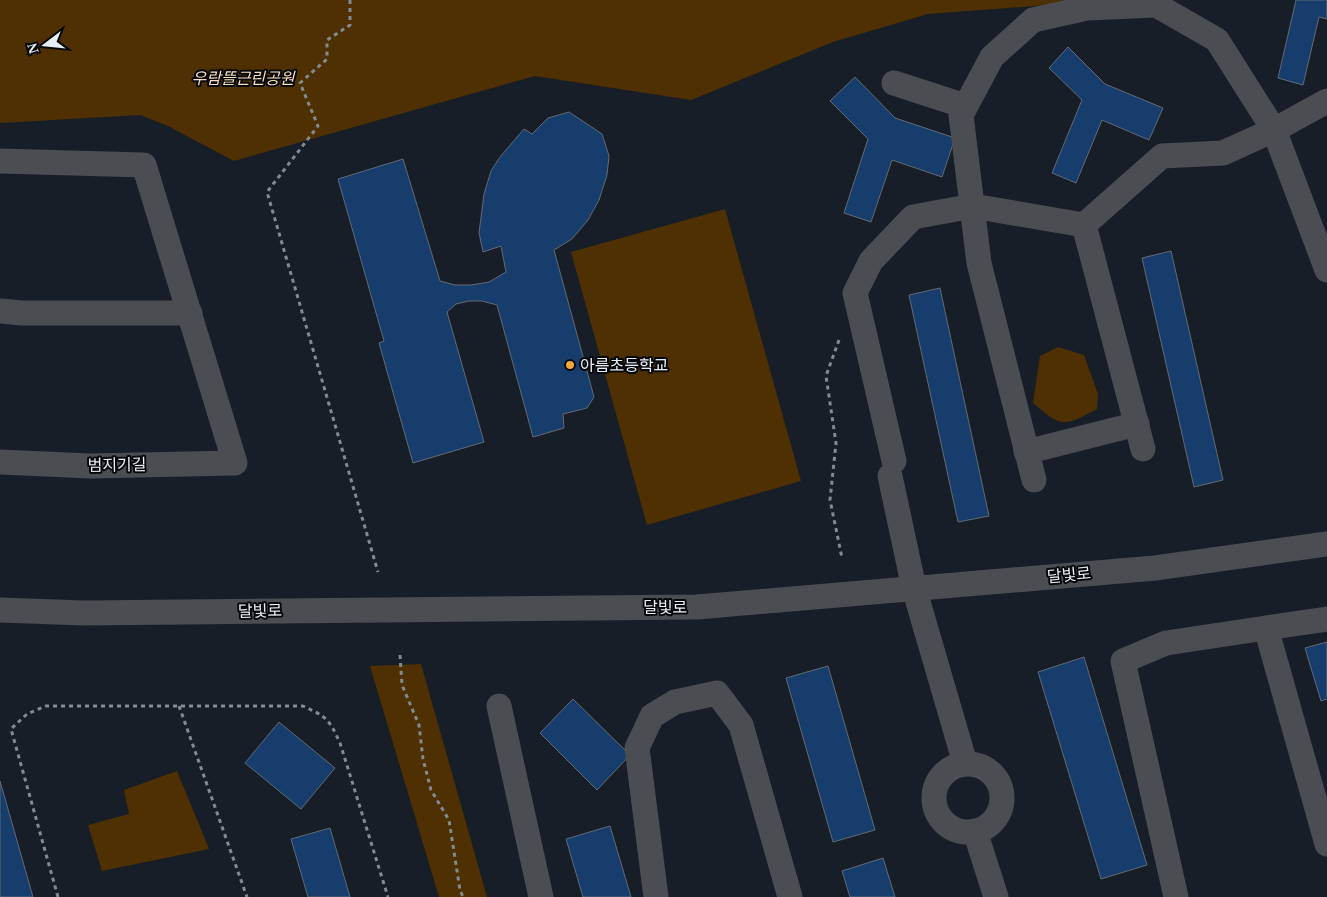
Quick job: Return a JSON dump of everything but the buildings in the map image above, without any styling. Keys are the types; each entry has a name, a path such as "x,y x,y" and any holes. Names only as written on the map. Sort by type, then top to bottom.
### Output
{"street":[{"path":"1034,480 979,263 961,115 992,57 1033,20 1087,8 1156,5 1217,40 1274,130 1327,270"},
{"path":"894,83 965,106"},
{"path":"1084,225 1162,156 1223,153 1274,130 1327,101"},
{"path":"0,162 144,165 190,313 22,313 0,311"},
{"path":"965,763 914,588 892,468 855,293 871,261 913,217 973,206 1084,225"},
{"path":"1084,225 1143,449"},
{"name":"범지기길","path":"0,462 90,466 235,463 190,313"},
{"path":"1026,452 1137,424"},
{"name":"달빛로","path":"0,610 84,613 697,607 1156,568 1327,544"},
{"path":"1176,897 1123,660 1166,643 1327,619"},
{"path":"1266,628 1327,844"},
{"path":"656,897 637,748 652,716 675,702 717,693 741,725 790,897"},
{"path":"500,706 541,897"},
{"path":"965,763 976,764 986,769 995,777 1000,787 1002,799 1000,810 994,820 986,827 976,831 965,832 954,829 944,823 934,804 934,792 937,782 954,766 965,763"},
{"path":"976,831 996,897"}],"path":[{"path":"350,0 350,25 327,40 327,59 300,83 318,126 267,192 378,572"},
{"path":"842,558 830,500 836,443 826,376 844,325 858,309"},
{"path":"400,655 402,685 420,725 423,760 431,790 449,820 462,897"},
{"path":"58,897 12,729 27,714 46,706 303,706 323,715 333,728 340,743 388,897"},
{"path":"179,706 247,897"}],"green space":[{"name":"우람뜰근린공원","path":"0,0 1065,0 1048,5 928,14 833,42 691,100 535,76 234,161 168,126 140,115 0,123"},
{"path":"725,209 801,481 647,525 571,252"},
{"path":"1058,347 1084,355 1098,394 1097,409 1069,422 1057,421 1033,403 1040,356"},
{"path":"421,664 487,897 439,897 370,666"},
{"path":"177,771 209,849 102,871 88,825 129,814 124,790"}],"place":[{"name":"아름초등학교","path":"570,365"}]}
